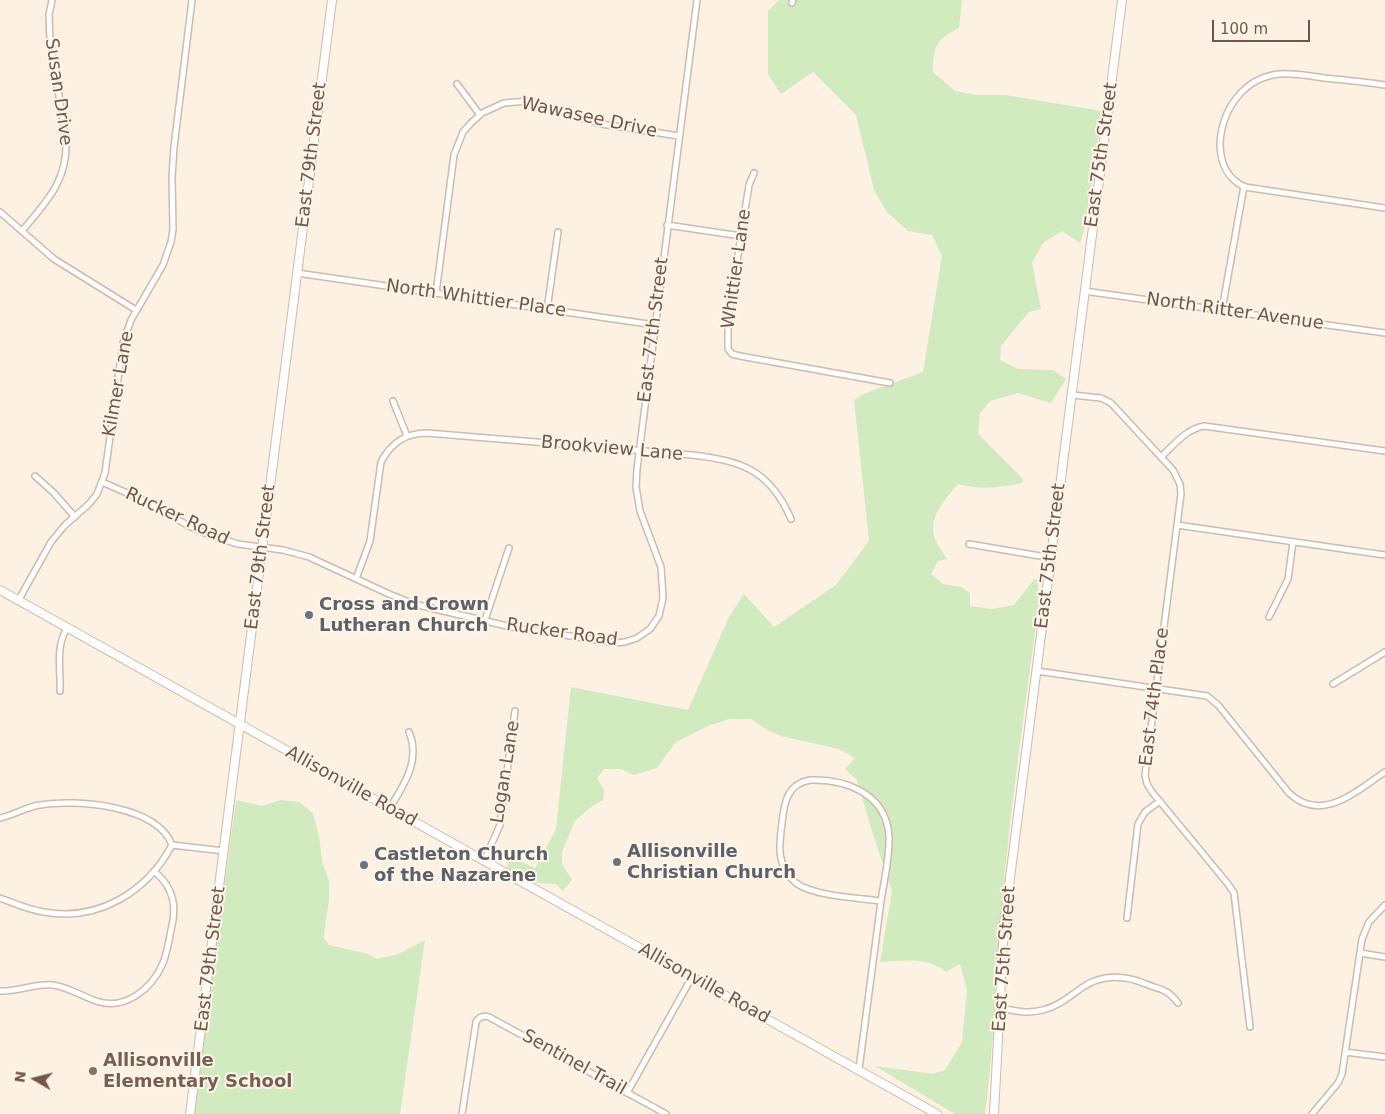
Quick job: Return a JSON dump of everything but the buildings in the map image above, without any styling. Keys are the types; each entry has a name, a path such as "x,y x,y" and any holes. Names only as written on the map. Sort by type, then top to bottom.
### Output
{"street":[{"name":"Susan Drive","path":"22,231 57,186 67,152 50,34 49,15 52,0"},
{"name":"Kilmer Lane","path":"18,601 50,542 89,504 105,473 122,349 128,326 163,266 171,242 173,229 172,177 174,147 192,0"},
{"name":"East 79th Street","path":"190,1114 332,0"},
{"name":"East 77th Street","path":"628,642 650,629 659,616 664,598 661,567 640,511 636,493 639,451 697,0"},
{"name":"East 75th Street","path":"994,1114 1004,925 1122,0"},
{"path":"1385,85 1290,74 1272,75 1255,81 1241,92 1231,104 1223,124 1220,145 1222,160 1229,174 1244,186 1385,208"},
{"path":"457,84 480,115"},
{"name":"Wawasee Drive","path":"436,293 454,155 463,132 490,108 504,103 528,102 601,124 679,136"},
{"name":"Whittier Lane","path":"754,173 750,182 728,319 728,349 732,354 890,383"},
{"path":"1222,310 1244,186"},
{"path":"0,212 44,252 136,310"},
{"path":"668,226 741,236"},
{"path":"547,310 558,232"},
{"name":"North Whittier Place","path":"297,273 655,325"},
{"name":"North Ritter Avenue","path":"1084,291 1385,333"},
{"name":"East 74th Place","path":"1072,395 1101,398 1111,403 1173,470 1180,484 1181,494 1145,774 1149,786 1160,801 1234,893 1250,1027"},
{"path":"356,578 370,541 382,462 391,446 407,436 393,401"},
{"path":"1161,457 1187,433 1195,428 1204,426 1385,451"},
{"name":"Brookview Lane","path":"407,436 427,433 721,459 740,464 769,484 779,495 791,519"},
{"path":"35,476 48,487 75,517"},
{"name":"Rucker Road","path":"102,482 145,501 189,526 212,536 238,544 292,552 310,557 414,604 511,627 609,642 628,642"},
{"path":"1177,525 1385,555"},
{"path":"1269,617 1288,579 1293,542"},
{"path":"969,544 1052,558"},
{"path":"485,620 509,548"},
{"name":"Allisonville Road","path":"0,590 937,1114"},
{"path":"60,691 58,652 60,642 67,628"},
{"path":"1333,684 1385,652"},
{"path":"1037,671 1202,695 1213,700 1289,793 1304,803 1318,806 1334,804 1385,772"},
{"name":"Logan Lane","path":"484,861 500,825 515,711"},
{"path":"390,808 412,767 413,745 409,732"},
{"path":"859,1069 881,901 889,836 885,819 878,805 866,793 848,785 810,780 796,786 788,795 784,804 779,845 781,862 787,873 797,883 810,890 881,901"},
{"path":"1127,918 1138,824 1145,812 1160,801"},
{"path":"0,818 24,809 50,804 75,803 104,807 150,820 164,832 172,845"},
{"path":"172,845 224,852"},
{"path":"0,898 42,912 63,914 100,908 122,898 148,879 160,866 172,845"},
{"path":"0,991 51,985 63,987 96,1001 110,1003 126,1001 139,994 152,981 163,963 174,915 174,901 170,889 155,872"},
{"path":"1312,1114 1341,1077 1362,938 1369,922 1385,905"},
{"path":"1360,953 1385,957"},
{"path":"627,1093 692,977"},
{"path":"1001,1008 1023,1012 1040,1011 1055,1006 1088,984 1100,979 1117,977 1138,980 1164,989 1178,1003"},
{"name":"Sentinel Trail","path":"462,1114 476,1022 481,1017 489,1017 666,1114"},
{"path":"1346,1052 1385,1057"}],"green space":[{"path":"779,0 962,0 959,28 945,36 937,45 933,63 933,72 955,91 976,95 1005,95 1102,111 1086,223 1080,243 1062,231 1043,243 1032,263 1041,309 1029,312 1001,346 1000,360 1018,369 1053,370 1066,379 1051,403 1018,393 990,401 980,413 978,434 1023,479 1022,483 990,488 958,484 938,510 933,525 936,541 947,559 938,561 931,574 943,584 961,587 970,593 970,606 992,609 1014,605 1034,579 1038,580 1039,603 1018,758 1005,875 985,1114 955,1114 875,1066 933,1074 945,1070 962,1042 967,990 960,964 946,972 939,967 923,962 880,962 892,891 857,780 845,769 855,758 839,749 781,736 767,730 751,719 729,719 708,726 676,742 657,768 634,775 621,769 604,769 597,778 604,790 603,800 591,807 575,821 562,852 562,864 572,880 563,891 556,884 537,883 507,868 509,856 535,868 556,829 571,687 688,710 729,617 744,594 774,627 836,585 869,541 854,400 866,393 923,372 942,256 932,235 908,231 887,212 874,190 856,115 813,72 781,94 768,74 768,11"},
{"path":"236,800 262,806 281,800 299,802 313,813 319,836 322,861 329,881 329,900 324,938 329,945 368,954 377,959 398,954 425,940 400,1114 193,1114"}],"place":[{"name":"Cross and Crown Lutheran Church","path":"309,615"},
{"name":"Allisonville Christian Church","path":"617,862"},
{"name":"Castleton Church of the Nazarene","path":"364,865"},
{"name":"Allisonville Elementary School","path":"93,1071"}]}
